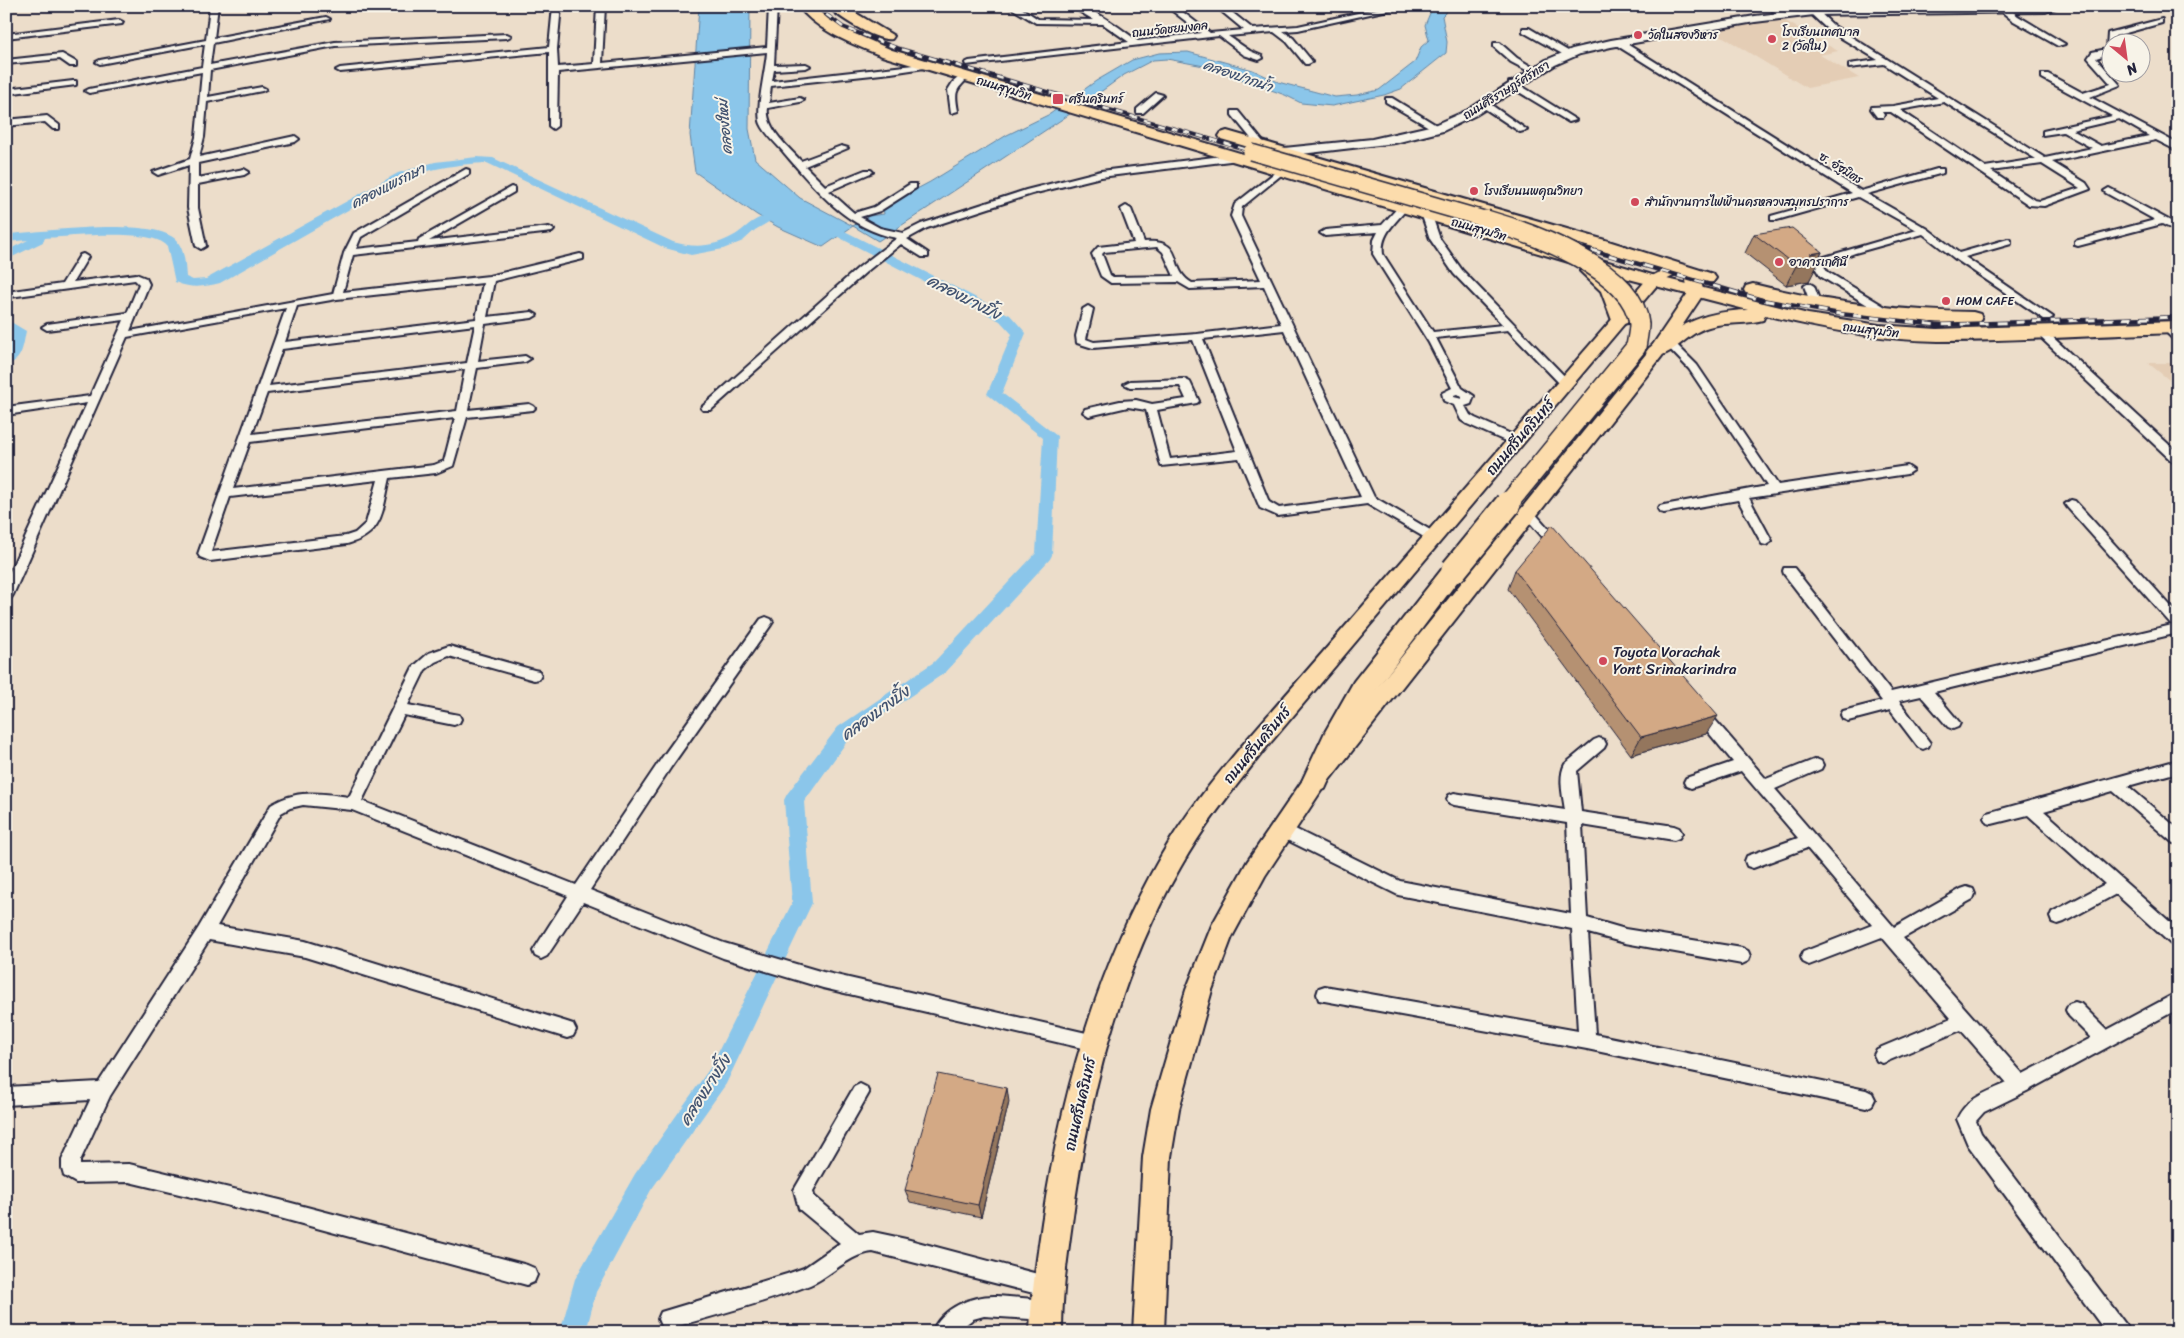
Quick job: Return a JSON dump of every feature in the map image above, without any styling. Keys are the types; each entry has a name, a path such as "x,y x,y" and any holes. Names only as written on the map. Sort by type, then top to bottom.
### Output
{"highway":[{"name":"ถนนสุขุมวิท","path":"805,6 826,24 847,37 887,53 928,65 965,66 1005,73"},
{"path":"835,6 878,33 903,43"},
{"name":"ถนนสุขุมวิท","path":"965,66 1028,95 1107,118 1250,151 1284,152 1685,271 1766,293 1812,294 1888,313 2045,325 2174,331"},
{"path":"1124,106 1163,118 1199,134 1250,151 1510,227 1548,241 1603,271 1624,291 1631,301 1640,323 1641,334 1636,346 1454,570 1363,688 1334,739 1315,781"},
{"name":"ถนนสุขุมวิท","path":"1214,132 1282,170 1653,281 1808,320 1909,334 2045,325 2178,312"},
{"path":"1587,261 1604,256 1604,250 1599,244"},
{"path":"1549,250 1594,274 1606,284 1614,294 1620,319"},
{"path":"1808,320 1797,315 1793,308 1794,305 1812,294"},
{"path":"1662,347 1695,324 1715,318 1758,316 1808,320"}],"main road":[{"name":"ถนนศรีนครินทร์","path":"1047,1310 1060,1196 1095,1043 1137,929 1171,861 1209,801 1653,281 1685,271"},
{"path":"1148,1332 1157,1157 1165,1109 1199,990 1221,933 1256,869 1315,781 1662,347 1696,293 1685,271"},
{"path":"1588,358 1603,356 1619,361 1630,370 1633,381"}],"street":[{"path":"201,246 193,208 194,161 200,137 206,68 215,6"},
{"path":"553,126 553,50 557,6"},
{"path":"598,66 601,6"},
{"path":"773,6 770,68 764,106 765,124 824,190 855,217 880,231 900,238 925,255"},
{"path":"1012,6 1036,21 1103,22"},
{"path":"1074,6 1137,44"},
{"path":"1170,6 1208,36"},
{"path":"1219,6 1253,33"},
{"name":"ถนนวัดชยมงคล","path":"965,66 1208,36 1277,31 1402,6"},
{"path":"1771,6 1783,14"},
{"name":"ถนนศิริราษฎร์ศรัทธา","path":"1284,152 1389,138 1437,128 1460,119 1512,84 1569,54 1619,43 1783,14 1818,10 2046,9 2056,6"},
{"path":"2004,9 2015,18 2061,44"},
{"path":"1818,10 1831,28 2085,189 2037,204 1982,170 1893,109"},
{"path":"100,62 326,19"},
{"path":"2081,97 2116,85 2092,58 2095,54 2111,51 2109,40 2111,36 2159,21"},
{"path":"6,36 119,22"},
{"path":"1526,30 1569,54"},
{"path":"1277,31 1290,40 1308,62"},
{"path":"1222,35 1247,53 1259,58"},
{"path":"340,70 507,36"},
{"name":"ซ. อัฐมิตร","path":"1619,43 1860,194 1925,232 2045,325 2178,460"},
{"path":"89,91 335,44 426,51 508,54 553,50"},
{"path":"1497,45 1519,63 1535,71"},
{"path":"554,70 771,49"},
{"path":"6,62 62,56 72,64"},
{"path":"1852,66 1884,62"},
{"path":"768,84 928,65"},
{"path":"770,68 806,66"},
{"path":"954,111 950,92 965,66"},
{"path":"2045,76 2178,148"},
{"path":"6,92 73,83"},
{"path":"1512,84 1572,120"},
{"path":"204,100 262,89"},
{"path":"1140,111 1159,95"},
{"path":"764,106 800,100"},
{"path":"1389,100 1437,128"},
{"path":"1880,115 1875,109 1893,109 1945,100"},
{"path":"1484,104 1523,130"},
{"path":"706,408 900,238 938,220 1072,181 1101,174 1250,151 1236,113"},
{"path":"2046,133 2118,117"},
{"path":"6,123 47,119 56,127"},
{"path":"2065,129 2100,149"},
{"path":"1982,170 2042,161 2156,137"},
{"path":"158,172 194,161 295,139"},
{"path":"801,164 844,148"},
{"path":"1282,170 1238,206 1236,216 1369,500 1433,537"},
{"path":"1774,218 1940,171"},
{"path":"194,182 244,172"},
{"path":"337,296 353,240 366,228 466,172"},
{"path":"824,190 868,172"},
{"path":"855,217 877,209 913,186"},
{"path":"417,244 511,190"},
{"path":"2109,191 2178,229"},
{"path":"1404,206 1376,244 1378,254 1429,336 1458,390 1447,394 1451,401 1458,403 1465,417 1471,421 1516,441"},
{"path":"1126,209 1140,245"},
{"path":"1426,213 1435,239 1444,254 1510,327 1566,384"},
{"path":"2078,243 2162,221"},
{"path":"1325,233 1386,228"},
{"path":"349,253 549,230"},
{"path":"1888,313 1824,274 1818,264 1821,261 1836,256 1925,232"},
{"path":"1957,256 2008,242"},
{"path":"1180,279 1116,281 1108,279 1097,254 1098,250 1140,245 1164,245 1180,279 1185,284 1197,287 1267,283"},
{"path":"66,286 83,257"},
{"path":"124,335 337,296 489,279 580,258"},
{"path":"6,595 93,399 124,335 144,284 140,278 10,294"},
{"path":"225,494 436,469 449,463 462,414 489,279"},
{"path":"292,304 245,439 203,551 206,556 347,540 359,536 372,525 384,476"},
{"path":"1088,309 1080,336 1081,341 1086,344 1103,345 1197,337 1288,326"},
{"path":"278,346 532,315"},
{"path":"47,327 131,316"},
{"path":"1429,336 1510,327"},
{"path":"1197,337 1264,505 1273,511 1369,500"},
{"path":"1662,347 1692,367 1775,489"},
{"path":"262,390 525,359"},
{"path":"1088,412 1128,403 1141,403 1151,408 1192,401 1184,382 1130,384"},
{"path":"6,411 93,399"},
{"path":"245,439 530,408"},
{"path":"1151,408 1165,463 1243,454"},
{"path":"1664,509 1775,489 1907,470"},
{"path":"1742,495 1766,541"},
{"path":"2071,504 2178,623"},
{"path":"1529,514 1568,559"},
{"path":"1789,571 1923,743"},
{"path":"541,951 666,763 766,622"},
{"path":"1848,715 1924,690 2178,628"},
{"path":"353,804 420,667 438,654 449,651 534,675"},
{"path":"1924,690 1953,723"},
{"path":"1692,703 2021,1085"},
{"path":"400,709 454,719"},
{"path":"1588,1041 1579,924 1574,816 1568,779 1570,768 1599,744"},
{"path":"1691,782 1744,764"},
{"path":"1764,787 1816,765"},
{"path":"1992,818 2178,766"},
{"path":"2116,784 2178,838"},
{"path":"528,1275 280,1209 129,1173 76,1174 71,1168 71,1160 104,1090 205,932 276,809 283,803 298,799 353,804 723,950 824,980 1095,1043"},
{"path":"1454,799 1574,816 1674,833"},
{"path":"2032,808 2178,940"},
{"path":"1282,830 1398,888 1579,924 1625,936 1742,956"},
{"path":"1753,861 1810,840"},
{"path":"2058,917 2117,886"},
{"path":"1808,957 1889,932 1967,894"},
{"path":"205,932 305,949 566,1030"},
{"path":"1325,994 1588,1041 1866,1099"},
{"path":"2119,1332 1974,1139 1966,1119 1978,1106 2021,1085 2174,1002"},
{"path":"2075,1010 2104,1039"},
{"path":"1883,1055 1964,1021"},
{"path":"6,1096 104,1090"},
{"path":"856,1244 806,1202 803,1190 860,1093"},
{"path":"668,1319 787,1284 810,1275 856,1244 873,1242 906,1249 1047,1310"},
{"path":"942,1332 948,1324 962,1315 984,1306 1047,1310"}],"shaded area":[{"name":"โรงเรียนเทศบาล 2 (วัดใน)","path":"1775,15 1838,51 1820,55 1859,78 1807,88 1707,27"},
{"path":"2148,363 2178,363 2178,387"}],"water":[{"name":"คลองใหม่","path":"699,6 750,6 749,129 755,159 800,198 853,226 823,247 778,227 757,215 695,172 690,135"},
{"name":"คลองปากน้ำ","path":"1433,6 1452,6 1442,16 1447,42 1446,53 1401,89 1384,95 1332,106 1301,103 1285,95 1204,66 1167,59 1153,60 1124,75 1067,116 878,241 853,226 869,216 884,214 883,207 930,182 1007,135 1050,114 1096,81 1132,60 1159,53 1188,52 1253,70 1278,82 1335,97 1357,95 1379,90 1415,62 1421,47 1429,40 1425,25"}],"building":[{"path":"1792,228 1822,252 1810,254 1819,262 1796,266 1754,234"},
{"name":"Toyota Vorachak Yont Srinakarindra","path":"1552,525 1718,716 1641,737 1515,570"},
{"path":"938,1074 1007,1088 978,1205 905,1190"}],"waterway":[{"name":"คลองแพรกษา","path":"6,238 117,231 157,235 169,240 173,244 178,258 180,279 189,283 201,283 215,280 402,175 435,165 477,160 489,160 669,245 691,251 719,246 739,238 751,227 766,220"},
{"name":"คลองบางปิ้ง","path":"573,1332 584,1288 643,1182 718,1076 802,903 794,800 844,732 940,667 1044,555 1050,436 994,394 1019,333 1005,318 821,223"},
{"path":"6,256 39,239"},
{"path":"6,323 19,331 14,355 6,361"}],"railway":[{"path":"815,6 843,27 897,48 1492,221"},
{"path":"1488,220 1762,300 1840,314 1937,325 2178,317"}],"place":[{"name":"วัดในสองวิหาร","path":"1638,35"},
{"name":"โรงเรียนเทศบาล 2 (วัดใน)","path":"1772,39"},
{"name":"ศรีนครินทร์","path":"1058,99"},
{"name":"โรงเรียนนพคุณวิทยา","path":"1474,191"},
{"name":"สำนักงานการไฟฟ้านครหลวงสมุทรปราการ","path":"1635,202"},
{"name":"อาคารเกศินี","path":"1779,262"},
{"name":"HOM CAFE","path":"1946,301"},
{"name":"Toyota Vorachak Yont Srinakarindra","path":"1603,661"}]}
